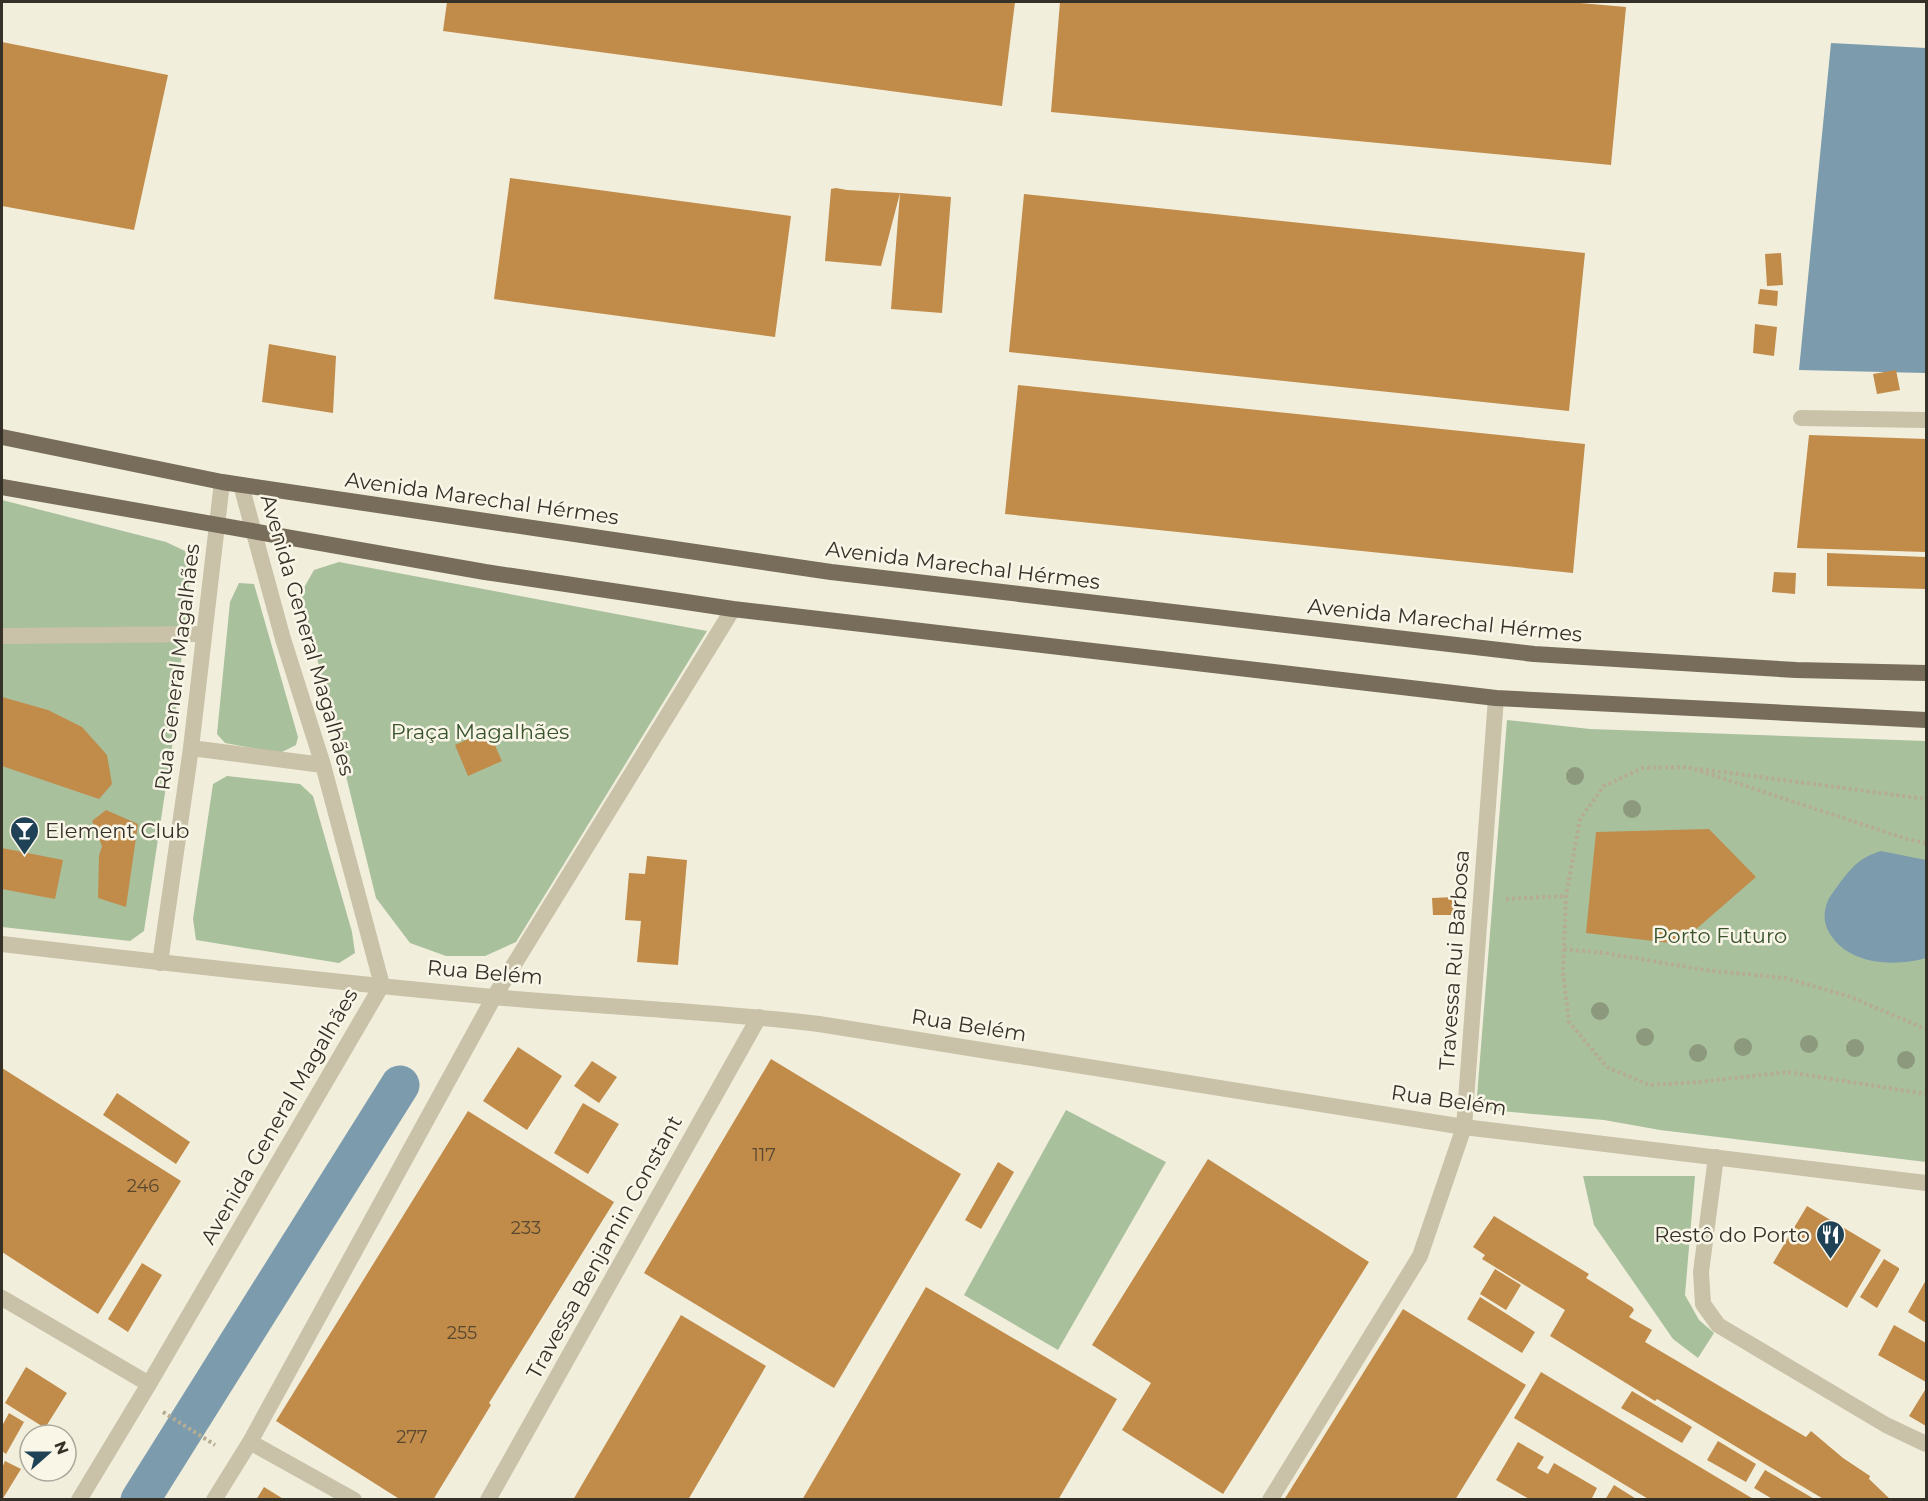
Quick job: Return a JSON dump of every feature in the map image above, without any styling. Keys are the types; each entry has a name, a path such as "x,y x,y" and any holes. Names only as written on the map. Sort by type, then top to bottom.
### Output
{"main road":[{"name":"Avenida Marechal Hérmes","path":"2,437 222,482 831,572 1534,654 1796,670 1926,673"},
{"path":"2,487 485,572 733,609 1496,698 1926,720"}],"street":[{"path":"1801,418 1926,420"},
{"name":"Rua General Magalhães","path":"160,963 191,748 222,482"},
{"name":"Avenida General Magalhães","path":"79,1500 382,985 322,765 241,485"},
{"path":"214,1500 250,1442 494,997 733,609"},
{"path":"2,636 204,634"},
{"name":"Travessa Rui Barbosa","path":"1270,1500 1420,1256 1464,1127 1496,698"},
{"path":"191,748 322,765"},
{"name":"Rua Belém","path":"2,944 160,963 494,997 759,1017 819,1024 1464,1127 1926,1183"},
{"name":"Travessa Benjamin Constant","path":"488,1500 759,1017"},
{"path":"1716,1157 1701,1272 1703,1304 1718,1325 1886,1425 1926,1444"},
{"path":"2,1298 149,1384"},
{"path":"250,1442 354,1500"}],"path":[{"path":"1688,767 1910,840 1926,843"},
{"path":"1926,799 1688,767 1642,768 1604,786 1580,819 1566,896 1563,972 1569,1022 1606,1067 1649,1085 1788,1072 1926,1094"},
{"path":"1481,900 1566,896"},
{"path":"1564,949 1605,953 1704,970 1785,978 1848,996 1926,1029"},
{"path":"161,1411 218,1446"}],"green space":[{"path":"2,500 166,542 185,551 190,576 172,747 144,931 130,941 2,927"},
{"name":"Praça Magalhães","path":"339,562 707,631 516,942 485,956 446,956 410,943 376,898 301,593 314,570"},
{"path":"239,583 254,584 298,737 296,745 280,753 225,743 217,734 230,602"},
{"name":"Porto Futuro","path":"1507,720 1590,729 1926,741 1926,1162 1660,1130 1604,1120 1476,1109"},
{"path":"227,776 300,784 313,796 352,932 355,953 339,963 196,940 193,919 213,784"},
{"path":"1066,1110 1166,1162 1058,1350 964,1295"},
{"path":"1583,1176 1695,1176 1685,1295 1699,1320 1714,1333 1698,1358 1673,1339 1594,1225"}],"water":[{"path":"1831,43 1926,48 1926,373 1799,370"},
{"path":"1881,851 1926,860 1926,958 1887,963 1861,958 1838,944 1826,927 1826,907 1829,898 1839,884 1857,863"}],"building":[{"path":"447,2 1015,2 1002,106 443,31"},
{"path":"1060,2 1569,2 1626,7 1611,165 1051,112"},
{"path":"2,42 168,75 134,230 2,206"},
{"path":"510,178 791,216 775,337 494,299"},
{"path":"831,189 900,193 881,266 825,261"},
{"path":"900,193 951,197 942,313 891,309"},
{"path":"1024,194 1585,253 1569,411 1009,352"},
{"path":"1781,253 1783,285 1767,286 1765,254"},
{"path":"1760,289 1778,291 1777,306 1758,304"},
{"path":"1755,324 1777,327 1774,356 1753,353"},
{"path":"269,344 336,356 333,413 262,402"},
{"path":"1896,370 1900,390 1877,394 1873,374"},
{"path":"1018,385 1585,444 1573,573 1005,514"},
{"path":"1809,435 1926,439 1926,552 1797,548"},
{"path":"1827,553 1926,557 1926,589 1827,586"},
{"path":"1774,572 1796,573 1795,594 1772,592"},
{"path":"2,697 48,710 82,727 107,755 112,784 99,799 2,766"},
{"path":"488,730 502,761 468,776 455,745"},
{"path":"106,810 138,824 126,907 98,898 99,856 102,846 92,821"},
{"path":"1709,829 1756,877 1679,944 1586,933 1596,832"},
{"path":"2,848 63,860 55,899 2,889"},
{"path":"647,856 687,860 678,965 637,962 641,921 625,920 629,873 645,874"},
{"path":"1454,897 1455,915 1433,915 1432,898"},
{"path":"518,1047 562,1076 527,1130 483,1101"},
{"path":"771,1059 961,1174 834,1388 644,1273"},
{"path":"592,1061 617,1077 599,1103 574,1086"},
{"path":"2,1068 181,1181 98,1314 2,1252"},
{"path":"117,1093 190,1142 176,1164 103,1115"},
{"path":"583,1103 619,1124 588,1174 554,1153"},
{"path":"468,1111 614,1202 489,1403 491,1405 433,1500 401,1500 276,1421"},
{"path":"1208,1159 1369,1262 1223,1494 1122,1430 1151,1383 1092,1345"},
{"path":"998,1162 1014,1172 981,1229 965,1220"},
{"name":"Restô do Porto","path":"1807,1206 1881,1250 1847,1308 1773,1263"},
{"path":"1494,1216 1589,1274 1586,1278 1632,1307 1634,1310 1629,1317 1652,1330 1645,1342 1806,1437 1811,1431 1843,1458 1870,1476 1869,1479 1891,1500 1825,1500 1657,1399 1655,1401 1550,1336 1565,1310 1482,1259 1485,1255 1473,1247"},
{"path":"1884,1259 1899,1270 1877,1308 1860,1297"},
{"path":"142,1263 162,1275 128,1332 108,1319"},
{"path":"1495,1269 1521,1285 1506,1310 1480,1294"},
{"path":"1926,1280 1926,1323 1908,1312"},
{"path":"926,1287 1117,1399 1058,1500 802,1500"},
{"path":"1480,1297 1535,1332 1522,1353 1467,1319"},
{"path":"1403,1309 1526,1385 1455,1500 1284,1500"},
{"path":"681,1315 766,1366 688,1500 573,1500"},
{"path":"1894,1325 1926,1343 1926,1382 1878,1355"},
{"path":"26,1367 67,1393 48,1423 37,1423 5,1403"},
{"path":"1541,1372 1755,1500 1650,1500 1514,1418"},
{"path":"1632,1391 1692,1427 1682,1443 1621,1408"},
{"path":"1926,1391 1926,1426 1909,1416"},
{"path":"9,1413 24,1422 18,1423 18,1433 6,1454 2,1451 2,1426"},
{"path":"1718,1441 1756,1464 1746,1482 1707,1460"},
{"path":"1518,1442 1544,1457 1537,1468 1548,1474 1554,1463 1597,1488 1591,1500 1531,1500 1496,1480"},
{"path":"5,1461 18,1468 18,1474 2,1500 2,1468"},
{"path":"1765,1470 1816,1500 1774,1500 1754,1488"},
{"path":"1614,1485 1638,1500 1605,1500"},
{"path":"264,1487 285,1500 256,1500"}],"waterway":[{"path":"140,1500 400,1085"}],"place":[{"name":"Element Club","path":"24,856"},
{"name":"Restô do Porto","path":"1831,1260"}]}
